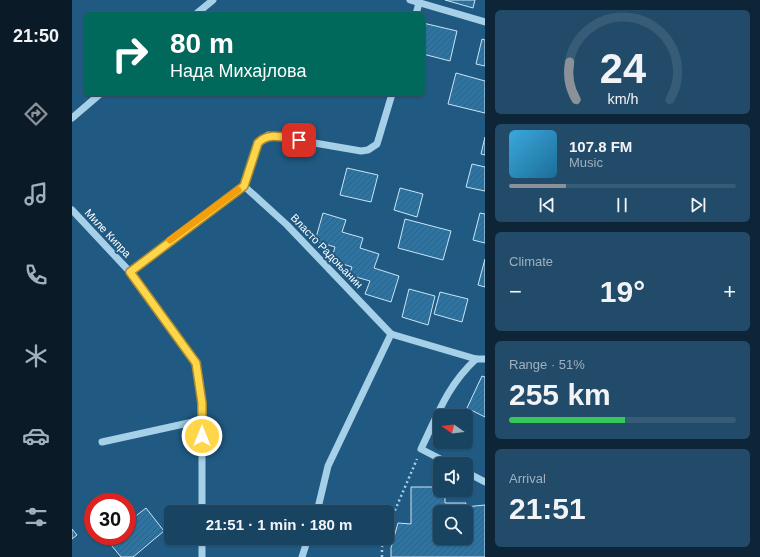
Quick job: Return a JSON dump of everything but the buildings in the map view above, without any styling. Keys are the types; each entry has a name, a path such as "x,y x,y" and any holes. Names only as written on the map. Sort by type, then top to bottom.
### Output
{"street":[{"path":"198,12 213,0"},
{"path":"410,0 485,22"},
{"path":"417,12 419,3"},
{"path":"72,118 98,96"},
{"path":"130,272 244,186 258,143 268,135 362,151 377,144 391,96"},
{"name":"Власто Радоњанин","path":"244,186 287,225 391,334 476,359 485,359"},
{"name":"Миле Кипра","path":"72,210 130,272 196,363 202,403 202,505"},
{"path":"319,505 328,466 391,334"},
{"path":"436,457 421,449 448,391 460,374 476,359"},
{"path":"102,442 202,420"},
{"path":"473,476 485,482"},
{"path":"202,545 202,557"},
{"path":"302,557 306,545"}],"path":[{"path":"394,513 421,449"},
{"path":"382,545 382,557"}],"slow traffic":[{"path":"170,240 238,190"}],"route":[{"path":"202,436 202,403 196,363 130,272 175,236 244,186 258,143 262,138 268,135 299,140"}]}
